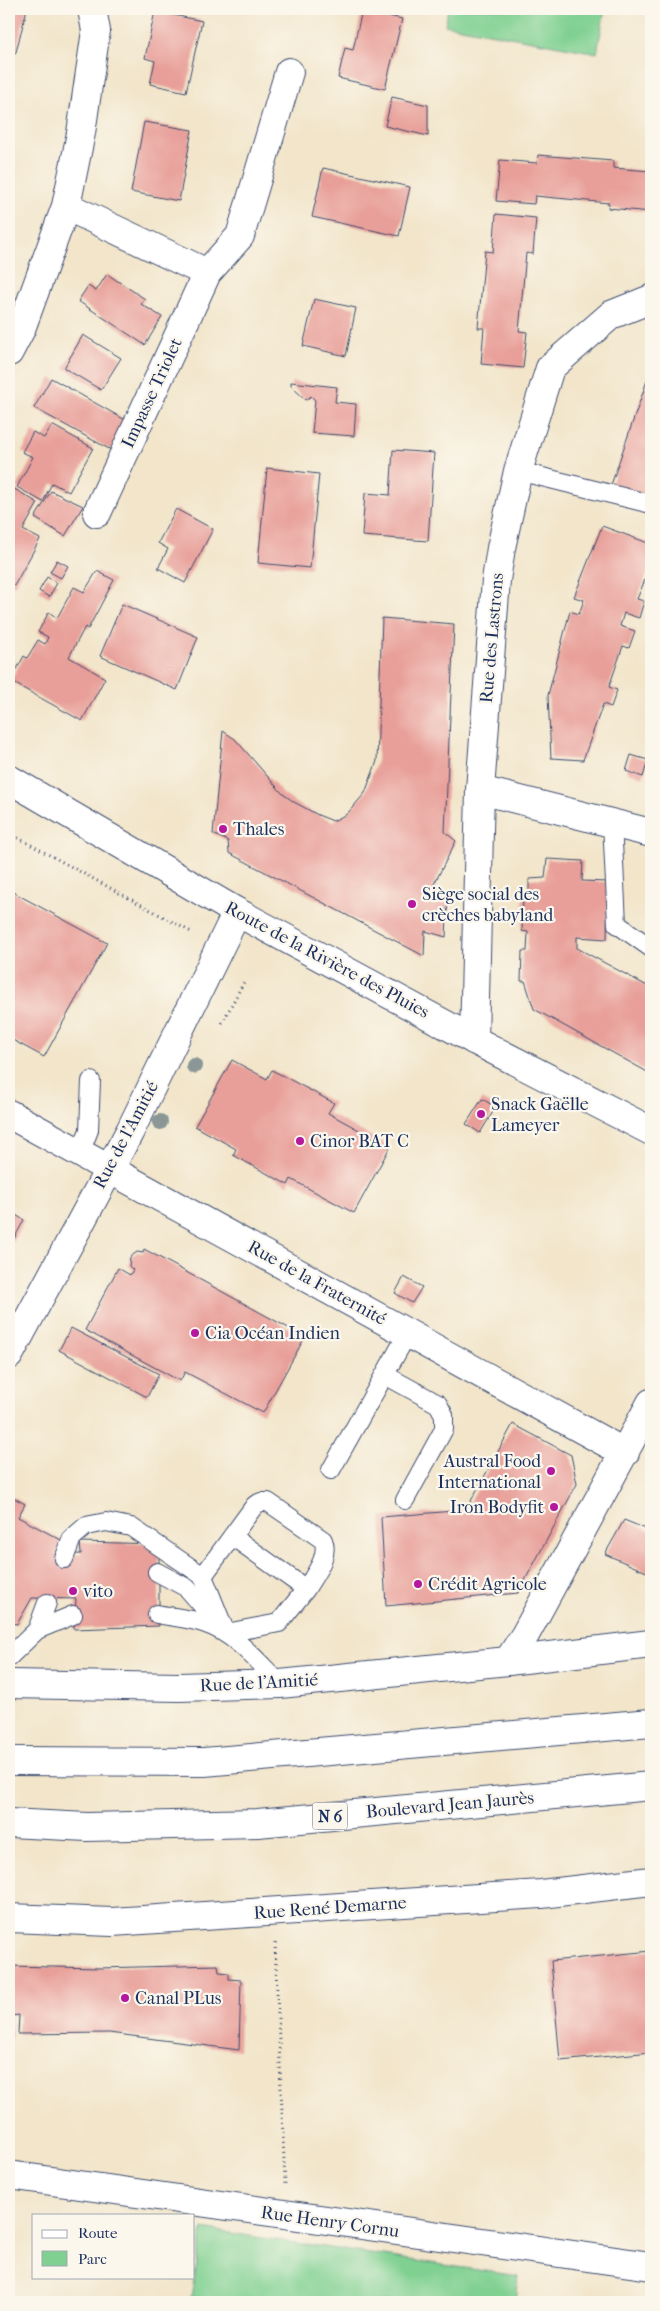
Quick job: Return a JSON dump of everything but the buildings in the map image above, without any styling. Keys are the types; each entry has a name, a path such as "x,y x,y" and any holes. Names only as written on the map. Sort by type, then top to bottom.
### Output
{"street":[{"path":"9,352 21,329 66,206 81,133 96,31 92,9"},
{"name":"Impasse Triolet","path":"97,513 207,273 240,236 289,72"},
{"path":"66,206 207,273"},
{"name":"Rue des Lastrons","path":"474,1040 480,790 496,580 500,548 518,470 550,368 611,314 651,299"},
{"name":"Route de la Rivière des Pluies","path":"9,779 238,912 474,1040 651,1132"},
{"path":"480,790 651,833"},
{"name":"Rue de l'Amitié","path":"9,1355 130,1131 238,912"},
{"name":"Rue de la Fraternité","path":"9,1114 625,1453"},
{"path":"508,1661 525,1635 651,1403"},
{"name":"Rue de l'Amitié","path":"9,1684 179,1687 280,1684 508,1661 651,1644"},
{"path":"9,1760 204,1762 651,1722"},
{"name":"Boulevard Jean Jaurès","path":"9,1823 87,1827 258,1823 651,1786"},
{"name":"Rue René Demarne","path":"9,1918 112,1922 541,1894 651,1881"},
{"name":"Rue Henry Cornu","path":"11,2176 651,2266"}],"lane":[{"path":"518,470 651,504"},
{"path":"612,822 617,924 651,948"},
{"path":"80,1153 88,1130 91,1081"},
{"path":"331,1470 408,1333"},
{"path":"384,1376 438,1404 444,1415 444,1429 405,1500"},
{"path":"157,1614 203,1623 226,1633 279,1623 306,1589 324,1555 326,1548 324,1540 268,1502 261,1502 255,1505 203,1576"},
{"path":"64,1558 72,1538 86,1526 106,1522 131,1527 203,1576 226,1633"},
{"path":"232,1536 306,1589"},
{"path":"156,1572 187,1588 226,1633 280,1684"},
{"path":"37,1630 47,1603"},
{"path":"9,1657 37,1630 73,1615"}],"path":[{"path":"9,833 195,934"},
{"path":"222,1023 245,980"},
{"path":"275,1937 285,2188"}],"green space":[{"path":"448,9 605,9 597,53 445,25"},
{"path":"203,2229 518,2276 515,2302 190,2302"}],"place":[{"name":"Thales","path":"223,829"},
{"name":"Siège social des crèches babyland","path":"412,904"},
{"name":"Snack Gaëlle Lameyer","path":"481,1114"},
{"name":"Cinor BAT C","path":"300,1141"},
{"name":"Cia Océan Indien","path":"195,1333"},
{"name":"Austral Food International","path":"551,1471"},
{"name":"Iron Bodyfit","path":"554,1507"},
{"name":"Crédit Agricole","path":"418,1584"},
{"name":"vito","path":"73,1591"},
{"name":"Canal PLus","path":"125,1998"}]}
